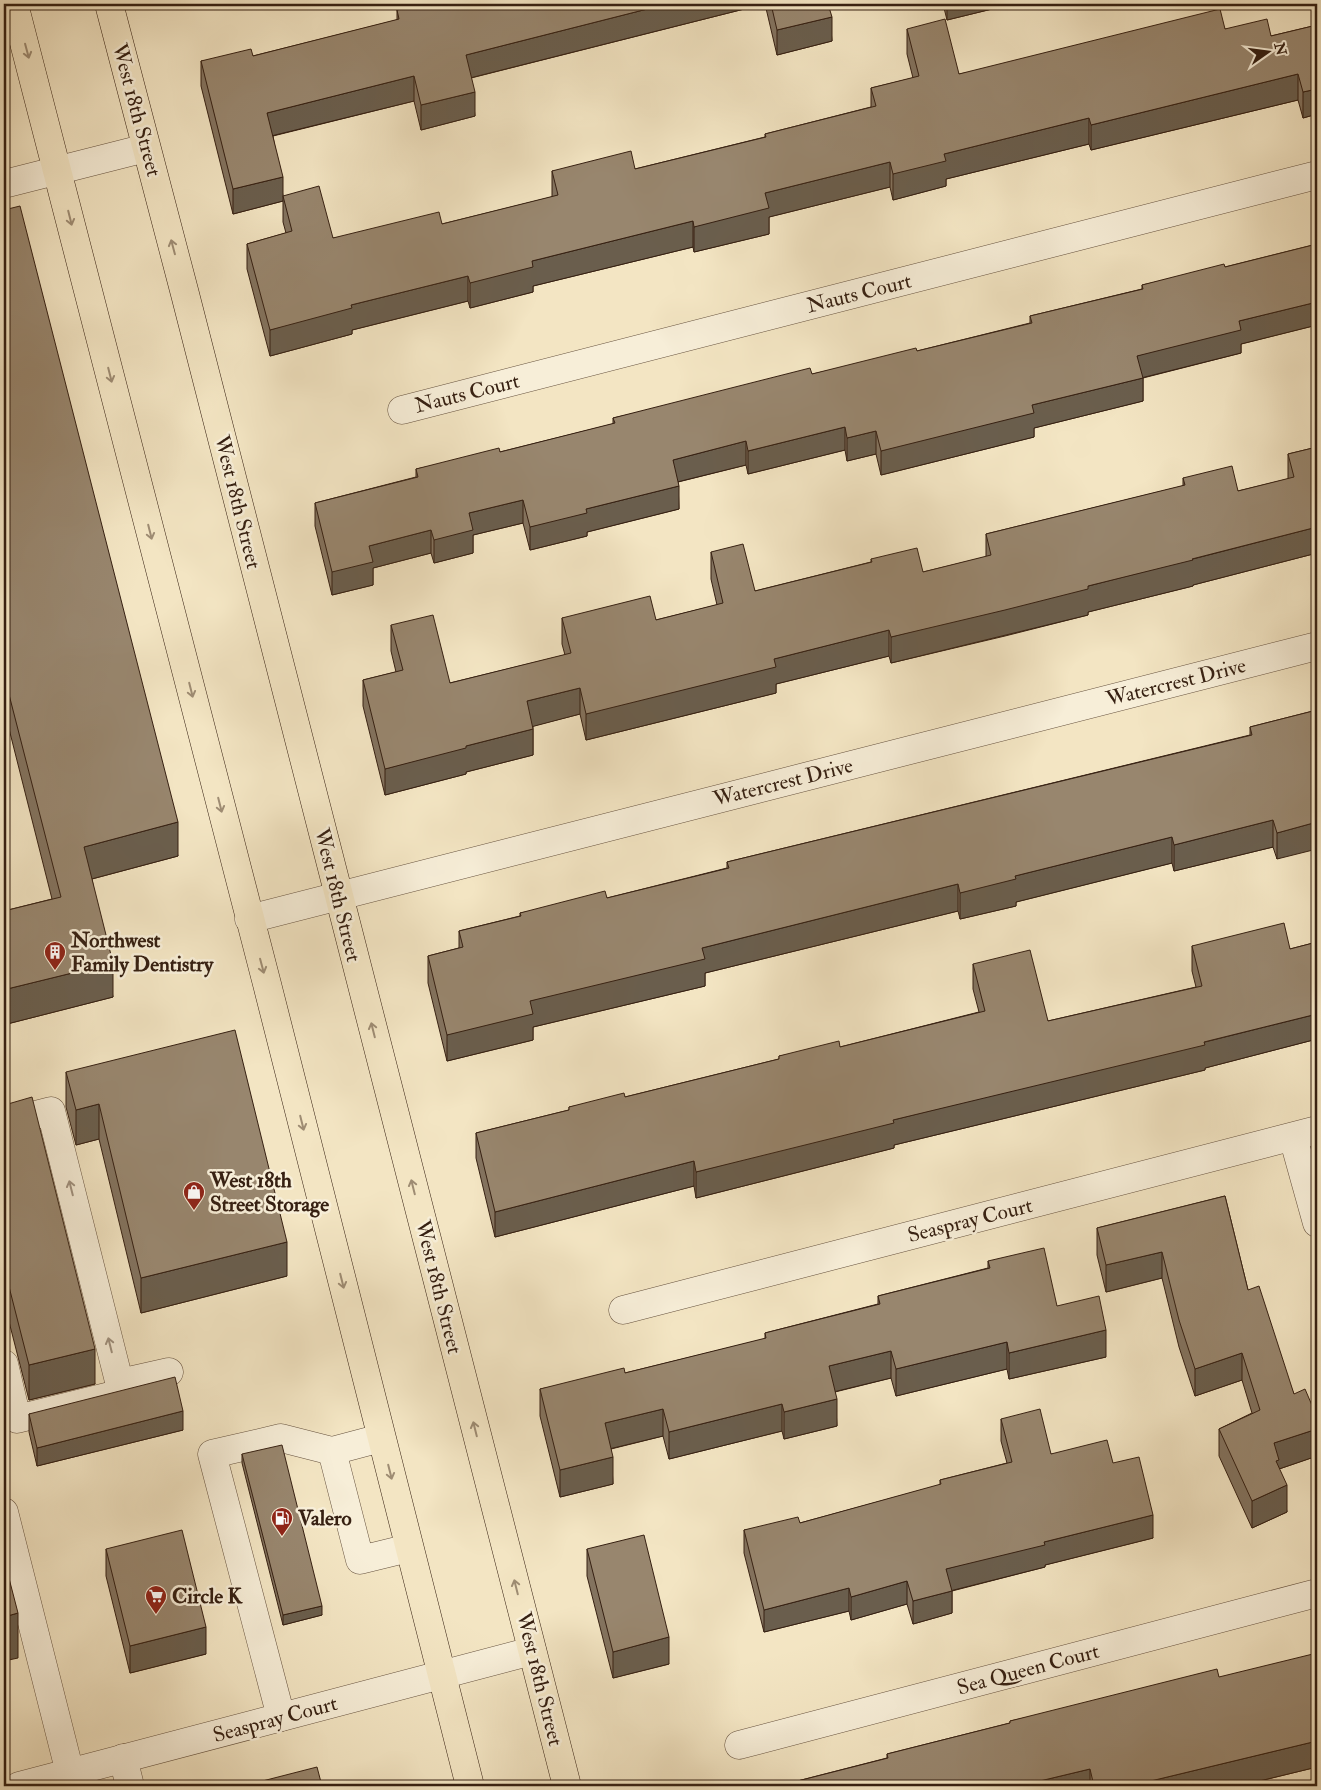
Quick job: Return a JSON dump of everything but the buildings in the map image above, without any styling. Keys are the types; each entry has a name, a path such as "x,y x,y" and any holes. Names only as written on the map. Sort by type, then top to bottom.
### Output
{"main road":[{"path":"14,4 470,1786"},
{"name":"West 18th Street","path":"109,4 188,304 567,1786"}],"street":[{"path":"4,184 146,148"},
{"name":"Nauts Court","path":"402,410 1317,175"},
{"name":"Watercrest Drive","path":"249,919 1317,646"},
{"path":"4,1123 51,1111 122,1392 17,1419 4,1364"},
{"path":"1305,1134 1317,1223"},
{"name":"Seaspray Court","path":"623,1310 1305,1134"},
{"path":"120,1383 169,1372"},
{"path":"281,1717 212,1454 281,1438 332,1451 381,1438"},
{"path":"332,1451 360,1560 409,1548"},
{"path":"4,1512 70,1773"},
{"name":"Sea Queen Court","path":"739,1745 1317,1594"},
{"name":"Seaspray Court","path":"19,1786 532,1651"},
{"path":"123,1758 130,1786"}],"place":[{"name":"Northwest Family Dentistry","path":"55,971"},
{"name":"West 18th Street Storage","path":"194,1211"},
{"name":"Valero","path":"282,1537"},
{"name":"Circle K","path":"156,1615"}]}
